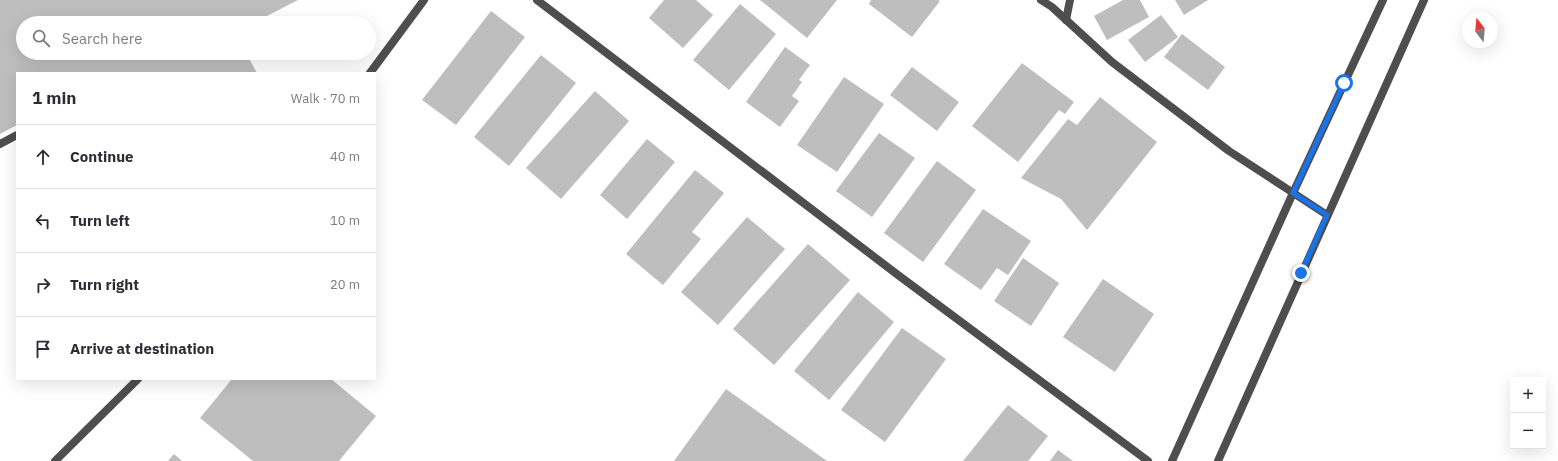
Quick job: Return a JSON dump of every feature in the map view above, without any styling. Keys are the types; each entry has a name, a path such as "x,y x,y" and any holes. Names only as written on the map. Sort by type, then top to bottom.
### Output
{"street":[{"path":"371,72 424,0"},
{"path":"537,0 898,275 1148,461"},
{"path":"1041,0 1066,20 1112,62 1170,104 1229,151 1327,215"},
{"path":"1066,20 1070,0"},
{"path":"1172,461 1293,193 1383,0"},
{"path":"1218,461 1424,0"},
{"path":"0,144 16,136"},
{"path":"55,461 137,380"}],"building":[{"path":"0,0 298,0 267,16 16,16 16,60 250,60 256,72 16,72 16,126 0,134"},
{"path":"664,0 696,0 713,15 683,48 649,18"},
{"path":"760,0 837,0 807,38"},
{"path":"871,0 940,1 912,37 869,4"},
{"path":"1123,0 1140,0 1149,17 1107,40 1094,16"},
{"path":"1175,0 1208,0 1184,15"},
{"path":"740,4 776,34 729,90 693,60"},
{"path":"491,11 525,37 456,125 422,100"},
{"path":"1161,15 1178,37 1145,62 1128,40"},
{"path":"1182,34 1225,67 1208,90 1164,57"},
{"path":"785,47 810,65 799,80 802,82 792,96 799,101 780,127 746,102"},
{"path":"541,55 576,83 509,166 474,137"},
{"path":"1022,63 1074,102 1065,114 1059,110 1018,162 972,126"},
{"path":"912,67 959,102 937,131 890,95"},
{"path":"844,77 884,104 837,172 797,145"},
{"path":"595,91 629,121 561,199 526,168"},
{"path":"1100,97 1157,142 1087,230 1061,199 1021,178 1068,119 1077,125"},
{"path":"879,133 915,158 872,217 836,191"},
{"path":"647,139 675,162 627,219 600,195"},
{"path":"937,161 976,190 923,262 884,233"},
{"path":"695,170 724,193 692,232 701,239 663,285 626,254"},
{"path":"983,209 1031,241 1008,275 997,268 981,290 944,264"},
{"path":"747,217 785,249 718,325 681,292"},
{"path":"808,244 850,280 774,365 733,329"},
{"path":"1023,258 1059,283 1031,326 994,301"},
{"path":"1103,279 1154,314 1115,372 1063,337"},
{"path":"858,292 894,322 829,400 794,371"},
{"path":"902,328 946,359 885,442 841,410"},
{"path":"231,380 332,380 376,416 339,461 253,461 200,418"},
{"path":"726,389 827,461 674,461"},
{"path":"1008,405 1048,436 1028,461 963,461"},
{"path":"1058,450 1073,461 1050,461"},
{"path":"174,454 182,461 168,461"}],"route":[{"path":"1301,273 1327,215 1293,193 1344,83"}]}
